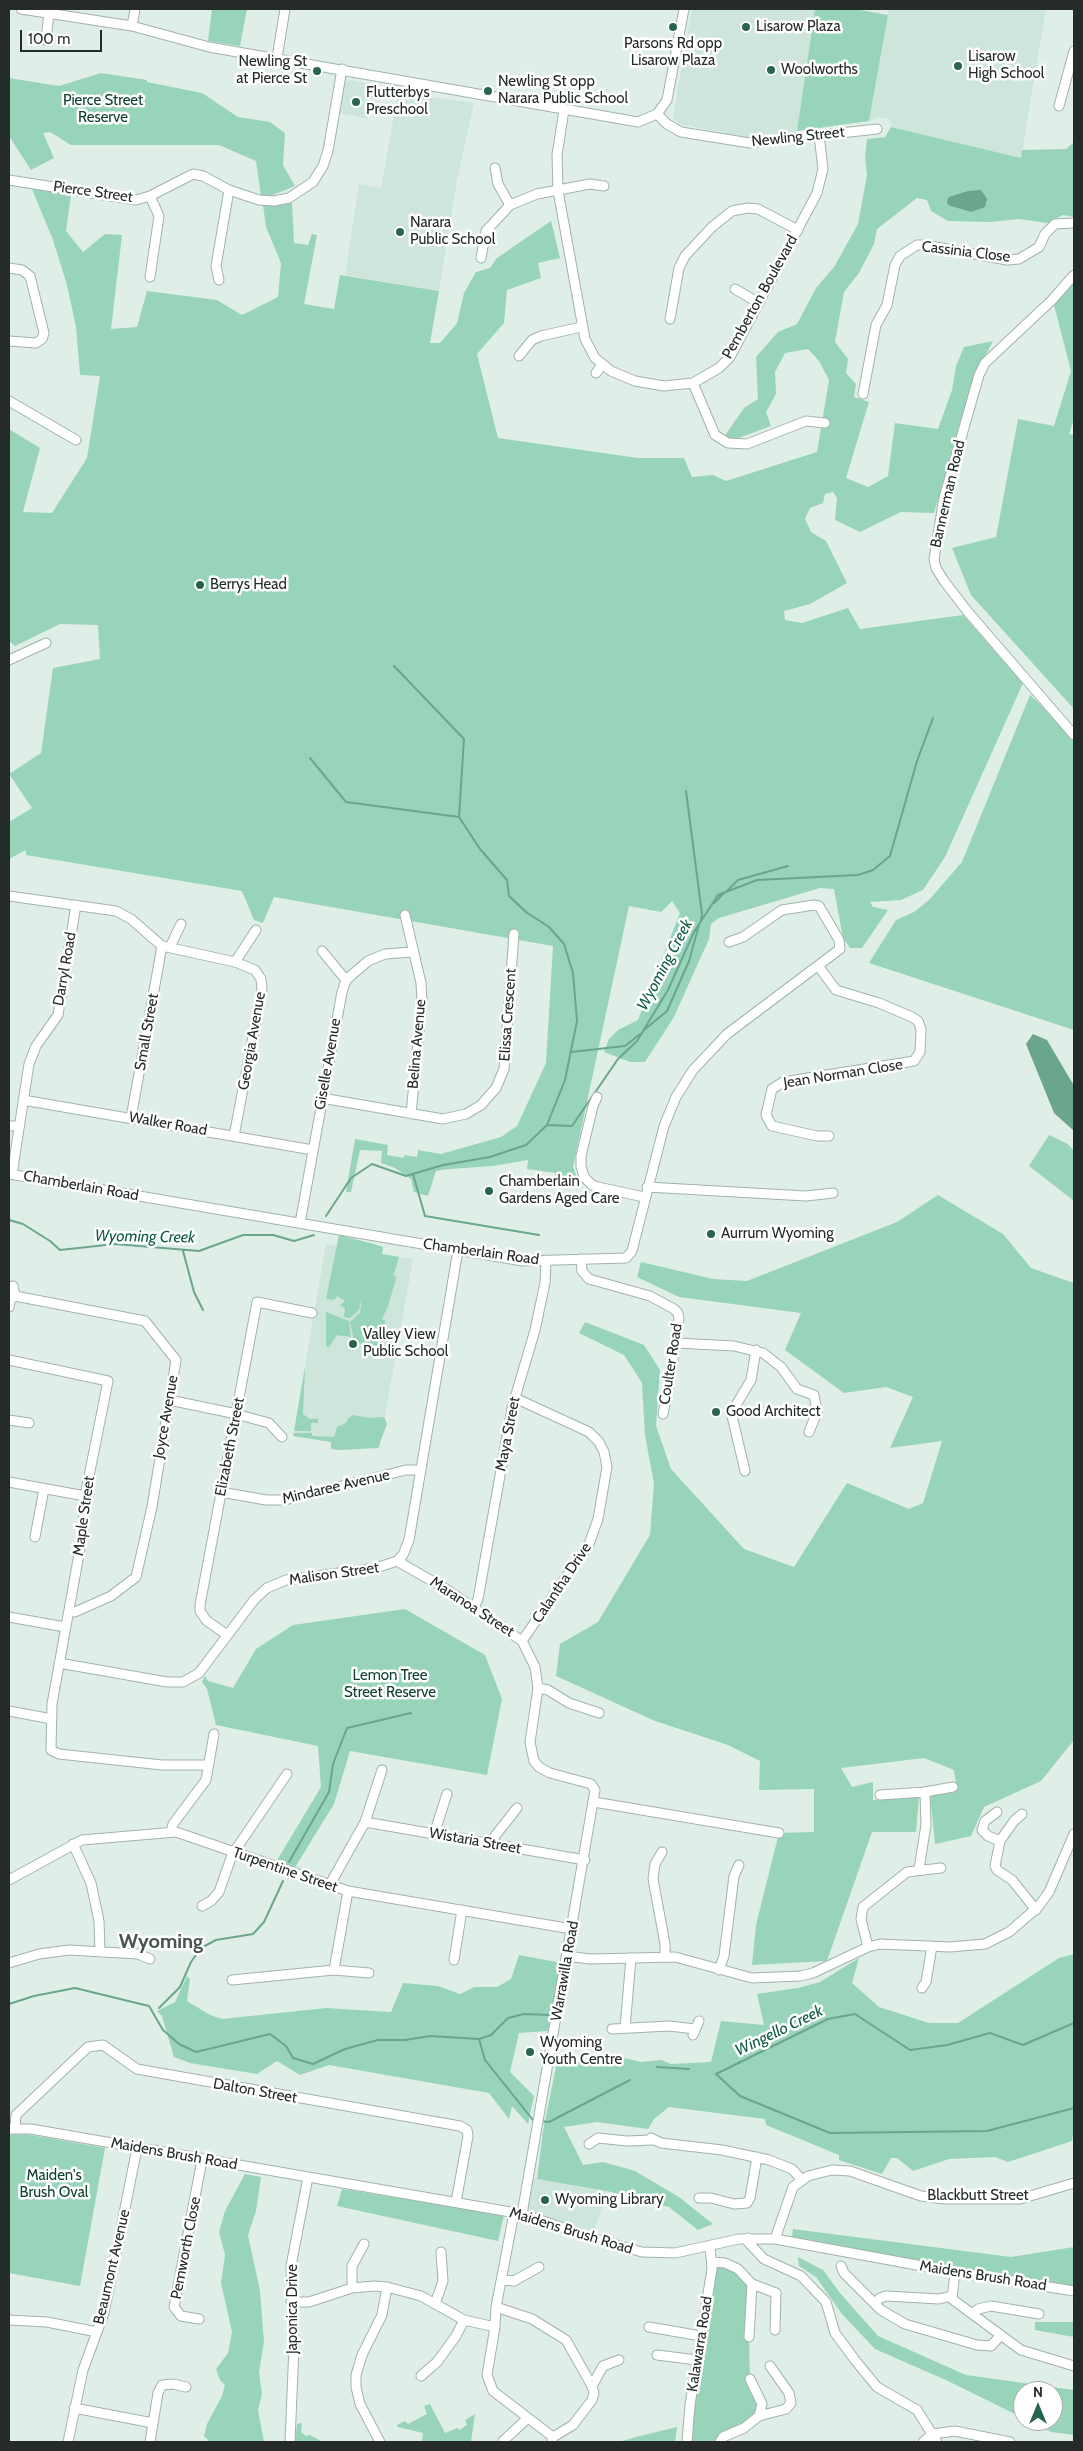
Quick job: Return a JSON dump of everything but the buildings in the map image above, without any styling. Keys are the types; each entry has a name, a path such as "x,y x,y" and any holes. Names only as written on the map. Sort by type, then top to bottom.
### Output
{"street":[{"path":"21,9 50,13 81,13 196,45 638,122 657,114 670,93 684,9"},
{"path":"132,26 134,9"},
{"path":"277,58 285,9"},
{"path":"46,40 50,13"},
{"path":"1059,106 1074,50"},
{"name":"Pierce Street","path":"9,180 136,200 150,196 193,174 203,176 229,190 259,200 274,201 289,198 313,182 323,166 328,152 342,69"},
{"name":"Pemberton Boulevard","path":"564,110 557,155 558,191 581,327 590,349 602,365 622,377 664,386 693,383 707,377 730,356 817,194 822,178 819,135"},
{"name":"Newling Street","path":"657,114 667,124 681,132 750,143 877,128"},
{"path":"494,168 498,184 510,205"},
{"path":"481,258 486,231 510,205 536,194 590,184 604,186"},
{"path":"219,280 216,266 229,190"},
{"path":"150,196 159,216 150,277"},
{"path":"670,319 679,268 685,256 712,227 732,211 748,208 758,209 798,230"},
{"name":"Cassinia Close","path":"863,394 876,325 887,306 895,265 900,256 917,245 925,245 1007,260 1019,258 1039,247 1045,234 1054,224 1074,223"},
{"path":"9,268 22,270 30,276 44,333 42,339 36,343 9,341"},
{"name":"Bannerman Road","path":"1074,275 1052,300 985,363 979,375 944,498 934,559 936,568 944,581 962,604 1074,735"},
{"path":"735,289 759,303"},
{"path":"519,356 532,340 541,336 581,327"},
{"path":"596,373 602,365"},
{"path":"693,383 715,435 728,443 747,444 806,421 825,424"},
{"path":"9,401 76,440"},
{"path":"9,660 46,643"},
{"name":"Georgia Avenue","path":"9,896 76,905 122,914 166,946 235,962 255,970 262,983 234,1136"},
{"name":"Darryl Road","path":"10,1174 33,1054 44,1032 53,1024 58,1015 76,905"},
{"name":"Chamberlain Road","path":"10,1174 523,1261 546,1262 629,1256 669,1112 693,1070 727,1034 819,967 840,949 839,940 819,906 814,905 782,910 743,937 729,942"},
{"name":"Belina Avenue","path":"405,915 412,952 421,983 422,1001 411,1114"},
{"name":"Small Street","path":"132,1118 166,946 181,924"},
{"path":"235,962 256,930"},
{"name":"Elissa Crescent","path":"322,1098 443,1118 466,1114 486,1100 501,1079 506,1060 514,934"},
{"path":"322,951 346,980 368,961 384,954 412,952"},
{"name":"Jean Norman Close","path":"819,967 836,990 879,1003 912,1017 918,1022 921,1029 920,1052 914,1061 783,1082 772,1089 766,1115 772,1126 817,1136 828,1136"},
{"name":"Giselle Avenue","path":"300,1223 342,992 346,980"},
{"path":"597,1097 592,1106 581,1156 584,1177 598,1187 644,1197"},
{"name":"Walker Road","path":"23,1100 313,1150"},
{"path":"9,1126 19,1126"},
{"path":"647,1187 806,1196 833,1193"},
{"name":"Malison Street","path":"59,1663 167,1682 183,1682 199,1673 254,1600 267,1588 276,1583 385,1567 397,1561 403,1555 409,1540 458,1250"},
{"name":"Coulter Road","path":"581,1259 582,1270 589,1279 636,1291 674,1309 679,1319 663,1414"},
{"name":"Maya Street","path":"474,1608 480,1590 515,1398 535,1330 546,1280 546,1262"},
{"path":"9,1307 10,1300 15,1296 13,1286"},
{"name":"Joyce Avenue","path":"15,1296 145,1321 176,1360 152,1507 136,1577 111,1596 75,1612 68,1611"},
{"name":"Elizabeth Street","path":"227,1635 206,1620 200,1611 200,1605 257,1302 312,1313"},
{"path":"676,1343 734,1346 756,1350 781,1368 797,1389 814,1395 817,1412 808,1432"},
{"path":"745,1471 732,1416 733,1410 751,1380 756,1350"},
{"name":"Maple Street","path":"9,1360 108,1381 85,1496 83,1532 59,1663 52,1719 51,1747 53,1752 162,1765 207,1765"},
{"name":"Calantha Drive","path":"515,1398 589,1432 599,1442 604,1452 607,1467 598,1519 589,1544 522,1640"},
{"path":"169,1400 269,1423 282,1437"},
{"path":"9,1420 28,1423"},
{"name":"Mindaree Avenue","path":"221,1492 266,1500 285,1500 406,1470 420,1470"},
{"path":"9,1482 85,1496"},
{"path":"35,1537 44,1489"},
{"name":"Maranoa Street","path":"397,1561 522,1640 535,1667 538,1688 530,1742 534,1761 539,1767 550,1772 594,1787"},
{"path":"9,1617 65,1627"},
{"path":"538,1688 548,1690 569,1703 599,1713"},
{"path":"9,1711 52,1719"},
{"path":"171,1832 173,1824 205,1783 214,1734"},
{"path":"329,1886 365,1822 382,1770"},
{"path":"202,1906 211,1901 219,1892 235,1852 287,1774"},
{"name":"Warrawilla Road","path":"528,2418 493,2391 488,2384 487,2375 496,2327 496,2306 540,2114 585,1860 594,1802 594,1787"},
{"path":"880,1795 925,1792 953,1787"},
{"path":"919,1869 926,1825 925,1792"},
{"path":"434,1834 446,1794"},
{"path":"594,1802 779,1833"},
{"path":"492,1843 494,1836 517,1808"},
{"path":"997,1812 985,1821 982,1830 988,1836 1000,1841"},
{"path":"1022,1814 1014,1821 1000,1841 996,1859 997,1870 1012,1880 1036,1910"},
{"name":"Wistaria Street","path":"365,1822 585,1860"},
{"name":"Turpentine Street","path":"9,1880 73,1844 89,1838 171,1832 182,1833 329,1886 348,1891 572,1929"},
{"path":"567,1956 590,1959 665,1956 690,1960 739,1976 756,1978 800,1976 826,1969 868,1947 891,1944 968,1946 985,1944 1009,1932 1036,1910 1049,1892 1074,1834"},
{"path":"73,1844 91,1883 99,1921 100,1952"},
{"path":"662,1852 655,1864 653,1879 665,1944 665,1956"},
{"path":"719,1970 724,1956 734,1876 739,1865"},
{"path":"868,1947 861,1919 863,1907 907,1872 919,1869 934,1870 941,1868"},
{"path":"334,1970 348,1891"},
{"path":"454,1960 462,1910"},
{"path":"922,1988 926,1982 932,1946"},
{"path":"9,1963 52,1952 138,1954 150,1959"},
{"path":"625,2028 631,1958"},
{"path":"232,1980 334,1970 369,1973"},
{"path":"612,2029 669,2026 696,2028"},
{"name":"Dalton Street","path":"12,2128 16,2115 88,2047 103,2045 128,2065 145,2071 460,2126 467,2130 468,2136 456,2202"},
{"name":"Maidens Brush Road","path":"12,2128 518,2213 592,2238 642,2252 675,2253 748,2238 775,2239 955,2272 1074,2291"},
{"path":"589,2144 598,2138 627,2142 652,2139 661,2143 757,2157 781,2163 792,2169 802,2180 791,2190 775,2239"},
{"name":"Beaumont Avenue","path":"68,2442 83,2370 109,2291 137,2148"},
{"path":"699,2198 711,2198 734,2204 747,2203 750,2198 757,2157"},
{"name":"Pemworth Close","path":"198,2319 181,2316 174,2308 202,2160"},
{"name":"Blackbutt Street","path":"802,2180 832,2170 845,2170 921,2196 944,2199 1020,2199 1074,2183"},
{"name":"Japonica Drive","path":"290,2442 294,2346 291,2266 308,2177"},
{"path":"748,2238 748,2242 764,2259 801,2276 826,2302 834,2333 860,2366 877,2387 917,2410 937,2442"},
{"path":"352,2288 352,2266 364,2244"},
{"name":"Kalawarra Road","path":"687,2442 697,2360 713,2262 710,2246"},
{"path":"435,2304 443,2281 441,2252"},
{"path":"713,2262 725,2263 738,2269 752,2284 776,2293 776,2330"},
{"path":"841,2266 844,2273 887,2315 905,2324 946,2338 990,2346 1001,2335"},
{"path":"502,2280 514,2281 539,2268"},
{"path":"955,2272 952,2299 1021,2350 1074,2366"},
{"path":"749,2337 752,2284"},
{"path":"291,2302 309,2302 352,2288 387,2287 406,2290 464,2320 496,2327"},
{"path":"380,2442 360,2404 356,2386 356,2375 362,2355 382,2315 387,2287"},
{"path":"875,2303 880,2298 886,2296 939,2299 951,2296"},
{"path":"496,2306 532,2319 566,2340 592,2386 594,2393 592,2400 573,2425 552,2439 528,2418 502,2441"},
{"path":"973,2313 991,2306 1038,2314"},
{"path":"9,2320 47,2322 97,2332"},
{"path":"421,2376 437,2362 456,2336 464,2320"},
{"path":"649,2326 701,2336"},
{"path":"657,2355 697,2360"},
{"path":"592,2386 604,2366 619,2360"},
{"path":"720,2442 723,2437 744,2428 759,2416 786,2409 791,2403 789,2393 770,2366"},
{"path":"750,2379 762,2404 759,2416"},
{"path":"150,2442 158,2393 162,2386 173,2384 186,2387"},
{"path":"74,2408 153,2423"},
{"path":"923,2442 932,2434 955,2431 1010,2442"}],"shaded area":[{"path":"692,9 815,9 797,131 751,138 680,124 673,117"},
{"name":"Lisarow High School","path":"889,9 1046,9 1021,158 891,127 889,119 879,117 869,121"},
{"name":"Flutterbys Preschool","path":"351,80 374,85 368,119 340,113 345,83"},
{"name":"Narara Public School","path":"398,92 474,103 457,180 439,291 345,275 359,184 381,188"},
{"path":"981,190 987,199 985,207 971,212 948,205 949,197 968,191"},
{"path":"1033,1034 1047,1040 1073,1084 1074,1131 1054,1113 1026,1044"},
{"name":"Valley View Public School","path":"326,1244 413,1259 379,1449 293,1436"},
{"path":"529,2177 607,2191 592,2238 522,2214"}],"green space":[{"path":"212,9 247,9 240,46 208,41"},
{"path":"815,9 855,9 888,15 869,121 797,131"},
{"name":"Pierce Street Reserve","path":"101,73 147,80 147,82 202,93 238,117 270,122 285,133 283,165 295,186 273,195 261,196 256,161 219,145 71,145 50,132 43,133 54,158 31,170 9,136 9,78 59,86"},
{"path":"891,127 1021,158 1022,150 1066,149 1074,142 1074,217 1063,215 1048,223 1019,219 990,222 948,221 931,211 927,200 917,198 877,229 874,244 859,273 844,292 835,342 848,359 846,373 856,384 854,397 869,402 846,478 868,487 888,476 895,423 938,429 952,390 956,366 964,347 993,341 976,374 934,513 901,512 860,532 835,520 837,498 833,492 825,494 823,503 810,508 805,519 811,532 826,541 847,583 810,604 784,611 785,620 802,623 848,608 860,629 963,615 1023,683 945,857 923,890 901,900 870,902 873,907 888,910 862,948 850,948 843,938 834,889 820,888 719,918 711,924 709,939 674,1017 645,1062 630,1062 604,1052 609,1039 618,1030 638,1020 680,913 672,901 661,912 629,906 573,1167 577,1177 553,1178 556,1173 527,1169 528,1160 493,1166 449,1169 436,1171 428,1196 414,1192 411,1179 395,1168 381,1163 382,1151 360,1150 351,1192 346,1192 355,1139 388,1145 387,1155 404,1158 404,1155 417,1157 418,1150 441,1154 501,1137 517,1126 546,1063 553,946 274,897 263,923 254,920 242,891 26,855 26,850 9,859 9,822 32,808 9,774 41,753 53,668 100,659 98,625 60,624 15,646 9,641 9,429 40,448 23,512 52,513 87,458 100,376 80,375 76,327 67,285 53,240 32,189 71,195 66,231 83,252 105,234 122,235 111,329 137,327 147,291 217,300 242,315 278,297 281,263 266,227 263,205 292,202 294,243 308,245 312,234 317,235 304,304 334,309 340,275 439,291 430,343 440,343 457,323 464,293 476,272 490,268 497,258 551,221 560,258 538,263 541,278 507,290 504,323 477,354 498,438 638,458 684,458 692,477 713,475 726,481 817,452 829,380 819,361 808,349 785,353 775,372 776,394 766,412 771,426 736,439 724,437 744,408 758,399 756,357 778,332 797,324 816,288 834,267 858,224 867,175 865,157 867,139 885,137"},
{"path":"1074,280 1074,419 1069,434 1074,435 1074,709 971,595 952,548 996,537 1018,419 1054,426 1071,371 1054,305"},
{"path":"1030,695 1074,736 1074,1030 869,963 896,920 914,912 929,900 962,862"},
{"path":"1049,1135 1068,1144 1074,1151 1074,1201 1029,1166"},
{"path":"938,1195 1003,1234 1031,1268 1074,1283 1074,1740 1041,1781 984,1807 971,1836 935,1844 930,1793 957,1790 954,1770 924,1758 841,1768 852,1787 873,1782 873,1800 919,1797 916,1832 872,1832 827,1961 752,1965 756,1925 779,1833 814,1832 814,1789 759,1790 760,1761 728,1745 655,1721 556,1676 560,1644 598,1622 650,1535 654,1484 645,1435 642,1383 624,1355 579,1333 585,1322 644,1345 660,1370 656,1426 671,1469 744,1549 794,1567 847,1483 909,1509 923,1503 942,1441 890,1448 913,1397 886,1387 844,1393 785,1350 801,1313 679,1297 637,1277 641,1262 713,1279 747,1281 897,1222"},
{"path":"339,1235 383,1247 382,1254 399,1257 393,1277 396,1275 396,1279 382,1320 385,1320 384,1332 379,1332 377,1339 373,1341 385,1342 381,1343 379,1350 354,1341 350,1322 360,1313 362,1295 359,1310 350,1318 344,1317 345,1308 340,1305 345,1301 337,1296 334,1300 326,1299"},
{"path":"326,1312 349,1321 351,1337 337,1335 329,1347 326,1346"},
{"path":"394,1330 400,1332 395,1357 381,1351 389,1351"},
{"path":"305,1367 303,1414 310,1419 318,1419 318,1423 311,1423 311,1431 294,1431"},
{"path":"353,1415 369,1418 384,1417 387,1424 378,1448 331,1449 331,1442 293,1436 294,1433 312,1433 312,1436 334,1437 337,1427 346,1423"},
{"name":"Lemon Tree Street Reserve","path":"405,1609 485,1655 502,1699 487,1775 350,1751 334,1804 294,1869 276,1862 321,1787 318,1746 216,1725 207,1689 202,1682 205,1676 208,1681 233,1688 256,1649 293,1625"},
{"path":"1074,1954 1074,2129 1072,2141 1008,2162 995,2157 949,2159 913,2171 897,2158 891,2158 882,2174 839,2160 839,2155 766,2125 765,2119 669,2107 654,2119 648,2129 597,2122 564,2127 583,2165 603,2162 635,2171 679,2197 713,2224 698,2230 669,2207 607,2191 537,2179 543,2131 558,2057 588,2063 624,2058 641,2062 661,2060 671,2064 711,2062 721,2021 764,2025 757,1994 798,1988 820,1982 859,1958 852,1983 879,2007 929,2023 958,2023 1059,1958"},
{"path":"519,1955 562,1963 548,2031 519,2033 510,2072 534,2096 528,2124 512,2106 509,2119 489,2093 329,2065 300,2075 277,2061 257,2074 190,2063 174,2057 162,2016 157,2011 175,2002 187,1976 190,1979 187,2001 210,2015 222,2019 326,2008 391,2012 403,1983 438,1986 460,1994 474,1987 497,1987 511,1979"},
{"name":"Maiden's Brush Oval","path":"25,2134 105,2148 80,2286 9,2273 9,2135"},
{"path":"245,2174 261,2177 256,2211 248,2235 260,2291 264,2342 259,2372 262,2394 258,2410 264,2442 210,2442 204,2436 207,2424 222,2396 225,2385 220,2380 216,2369 228,2353 232,2332 221,2283 225,2255 219,2232 225,2211"},
{"path":"342,2189 504,2215 498,2241 337,2206"},
{"path":"793,2229 1011,2257 1074,2247 1074,2294 791,2242"},
{"path":"798,2257 823,2270 840,2293 878,2336 966,2375 1013,2382 1013,2413 948,2381 875,2349 842,2314 816,2277 799,2266"},
{"path":"713,2262 725,2263 752,2284 749,2337 750,2381 762,2411 720,2442 687,2442"},
{"path":"1035,2322 1074,2322 1074,2337 1035,2330"},
{"path":"1063,2388 1074,2390 1074,2435 1049,2431 1063,2431"},
{"path":"430,2404 445,2433 457,2428 459,2430 467,2425 465,2420 475,2414 471,2442 422,2442 423,2433 398,2427 397,2425 405,2421 408,2424 427,2414 424,2406"},
{"path":"302,2423 301,2432 306,2436 310,2435 323,2442 295,2442 297,2424"},
{"path":"677,2427 675,2442 618,2442 640,2436"}],"waterway":[{"path":"394,666 464,739 459,817"},
{"name":"Wyoming Creek","path":"326,1216 351,1178 372,1164 406,1176 443,1165 490,1157 526,1145 547,1125 572,1126 618,1059 637,1041 668,990 694,932 718,895 757,880 858,875 873,870 890,856 917,761 933,718"},
{"path":"310,758 346,802 459,817"},
{"path":"686,791 702,914 701,920"},
{"path":"459,817 480,849 507,880 509,896 526,912 549,927 564,944 573,973 577,1021 565,1080 547,1125"},
{"path":"727,891 738,880 788,866"},
{"name":"Wyoming Creek","path":"714,903 723,894"},
{"path":"644,1030 667,1011 689,961 699,925"},
{"path":"571,1052 625,1046 640,1034"},
{"path":"413,1174 425,1216 539,1235"},
{"name":"Wyoming Creek","path":"9,1220 23,1224 50,1241 60,1250 115,1244 199,1251 243,1235 273,1235 294,1241 314,1235"},
{"path":"183,1251 194,1292 203,1310"},
{"path":"289,1862 329,1792 333,1764 347,1728 411,1713"},
{"path":"159,2008 180,1987 191,1962 201,1948 216,1940 253,1934 264,1922 283,1881"},
{"name":"Wingello Creek","path":"9,2004 34,1996 75,1988 149,2006 163,2030 179,2044 196,2052 270,2034 286,2046 293,2058 313,2064 345,2049 378,2040 405,2040 430,2036 479,2039 485,2060 533,2120 536,2120"},
{"path":"479,2039 491,2035 508,2018 524,2014 550,2015"},
{"name":"Wingello Creek","path":"1074,2023 1023,2045 990,2033 947,2045 910,2050 855,2014 828,2019 716,2074 740,2096 830,2133 987,2131 1074,2108"},
{"name":"Wingello Creek","path":"657,2067 689,2069"},
{"name":"Wingello Creek","path":"540,2121 549,2122 630,2080"}],"place":[{"name":"Parsons Rd opp Lisarow Plaza","path":"673,27"},
{"name":"Lisarow Plaza","path":"746,27"},
{"name":"Lisarow High School","path":"958,66"},
{"name":"Woolworths","path":"771,70"},
{"name":"Newling St at Pierce St","path":"317,71"},
{"name":"Newling St opp Narara Public School","path":"488,91"},
{"name":"Flutterbys Preschool","path":"356,102"},
{"name":"Narara Public School","path":"400,232"},
{"name":"Berrys Head","path":"200,585"},
{"name":"Chamberlain Gardens Aged Care","path":"489,1191"},
{"name":"Aurrum Wyoming","path":"711,1234"},
{"name":"Valley View Public School","path":"353,1344"},
{"name":"Good Architect","path":"716,1412"},
{"name":"Wyoming Youth Centre","path":"530,2052"},
{"name":"Wyoming Library","path":"545,2200"}],"district":[{"name":"Wyoming","path":"161,1942"}]}
